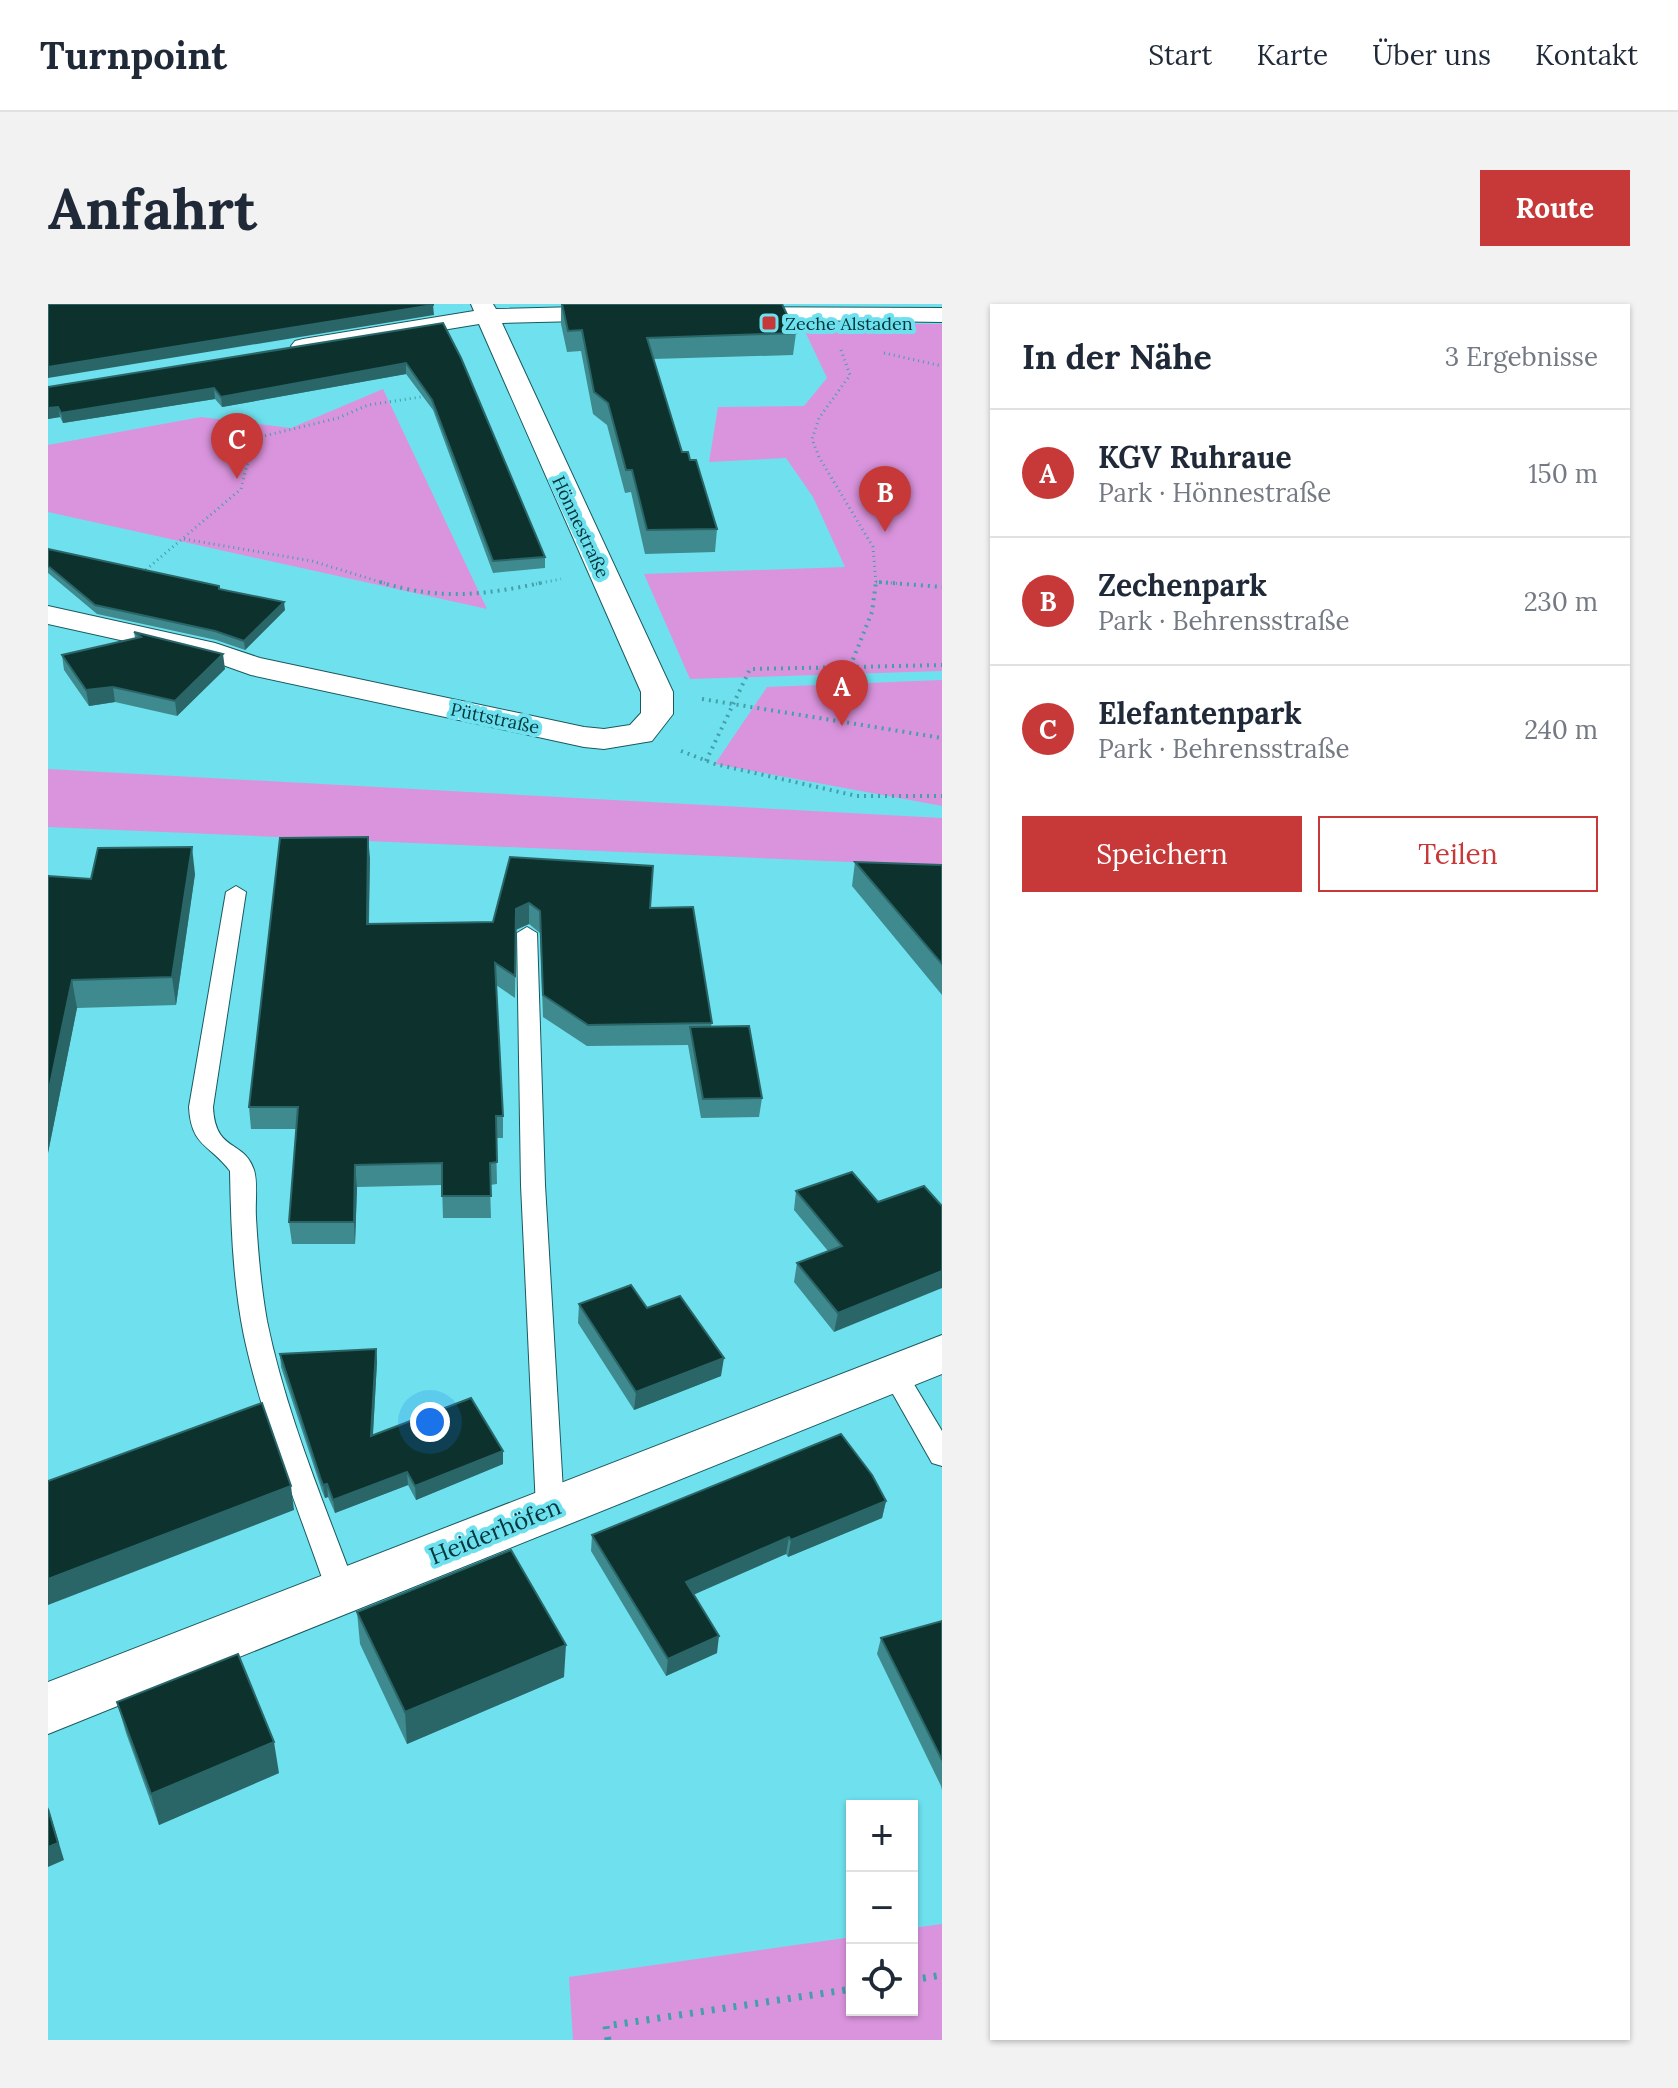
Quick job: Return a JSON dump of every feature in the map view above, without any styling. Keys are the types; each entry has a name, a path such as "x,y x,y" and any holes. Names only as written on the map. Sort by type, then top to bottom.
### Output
{"street":[{"path":"285,349 485,310 645,313"},
{"name":"Hönnestraße","path":"485,310 657,692"},
{"path":"702,314 942,315"},
{"name":"Püttstraße","path":"48,615 215,652 264,669 584,737 604,739 640,734"},
{"path":"640,734 657,714 657,692"},
{"name":"Heiderhöfen","path":"48,1708 942,1354"}],"lane":[{"path":"236,892 200,1127 203,1135 237,1161 242,1170 246,1262 263,1359 342,1592"},
{"path":"527,933 533,1185 550,1508"},
{"path":"894,1373 942,1455"}],"path":[{"path":"826,315 850,375 815,425 812,439 819,457 870,540 876,582 869,625 850,667"},
{"path":"81,623 244,486 250,453 264,436 338,418 368,405 438,395"},
{"path":"184,539 312,561 399,588 437,594 496,593 602,571"},
{"path":"876,582 942,589"},
{"path":"706,761 750,669 942,665"},
{"path":"657,692 942,738"},
{"path":"640,734 706,761 857,796 942,796"},
{"path":"918,1979 942,1975"},
{"path":"608,2040 606,2026 846,1990"}],"shaded area":[{"path":"801,323 942,324 942,671 690,679 644,574 845,567 813,497 786,458 709,462 718,407 804,406 827,378"},
{"path":"383,389 487,609 48,512 48,445 201,417 291,428"},
{"path":"942,680 942,806 715,764 767,687"},
{"path":"48,769 942,818 942,866 48,827"},
{"path":"942,1924 942,2040 573,2040 569,1977 846,1938 846,2016 918,2016 918,1927"}],"building":[{"path":"48,304 433,304 433,305 48,367"},
{"path":"562,304 782,304 796,333 647,338 682,452 688,452 690,460 696,460 717,529 647,530 632,470 626,470 608,403 594,392 582,330 568,331"},
{"path":"443,323 461,358 545,557 493,561 432,400 406,363 221,397 214,388 61,413 58,407 48,408 48,387"},
{"path":"48,549 284,602 244,641 215,631 95,605 48,566"},
{"path":"134,632 223,654 175,701 113,687 86,690 62,655 141,637"},
{"path":"368,837 367,924 493,922 510,857 653,866 650,908 693,907 712,1023 588,1025 543,995 540,911 529,903 516,909 515,976 495,963 503,1116 496,1116 497,1162 490,1163 491,1196 442,1196 442,1163 355,1165 354,1222 289,1222 298,1107 249,1107 280,838"},
{"path":"192,847 172,977 72,980 48,1094 48,876 91,879 98,848"},
{"path":"855,862 942,865 942,964"},
{"path":"749,1026 762,1098 703,1099 690,1027"},
{"path":"852,1172 878,1202 924,1186 942,1206 942,1271 838,1313 797,1263 842,1246 796,1191"},
{"path":"631,1285 647,1308 680,1296 724,1358 636,1392 579,1304"},
{"path":"376,1349 371,1436 471,1398 503,1451 415,1486 407,1472 333,1500 327,1484 323,1485 320,1477 280,1354"},
{"path":"262,1403 291,1486 48,1579 48,1481"},
{"path":"841,1434 872,1475 886,1501 791,1540 789,1537 686,1582 719,1636 668,1659 592,1535"},
{"path":"511,1550 566,1645 405,1712 357,1612"},
{"path":"942,1621 942,1760 881,1638"},
{"path":"238,1654 274,1742 151,1794 117,1702"},
{"path":"48,1809 58,1843 48,1847"}],"place":[{"name":"Zeche Alstaden","path":"769,323"},
{"name":"Elefantenpark","path":"237,479"},
{"name":"Zechenpark","path":"885,532"},
{"name":"KGV Ruhraue","path":"842,726"}]}
